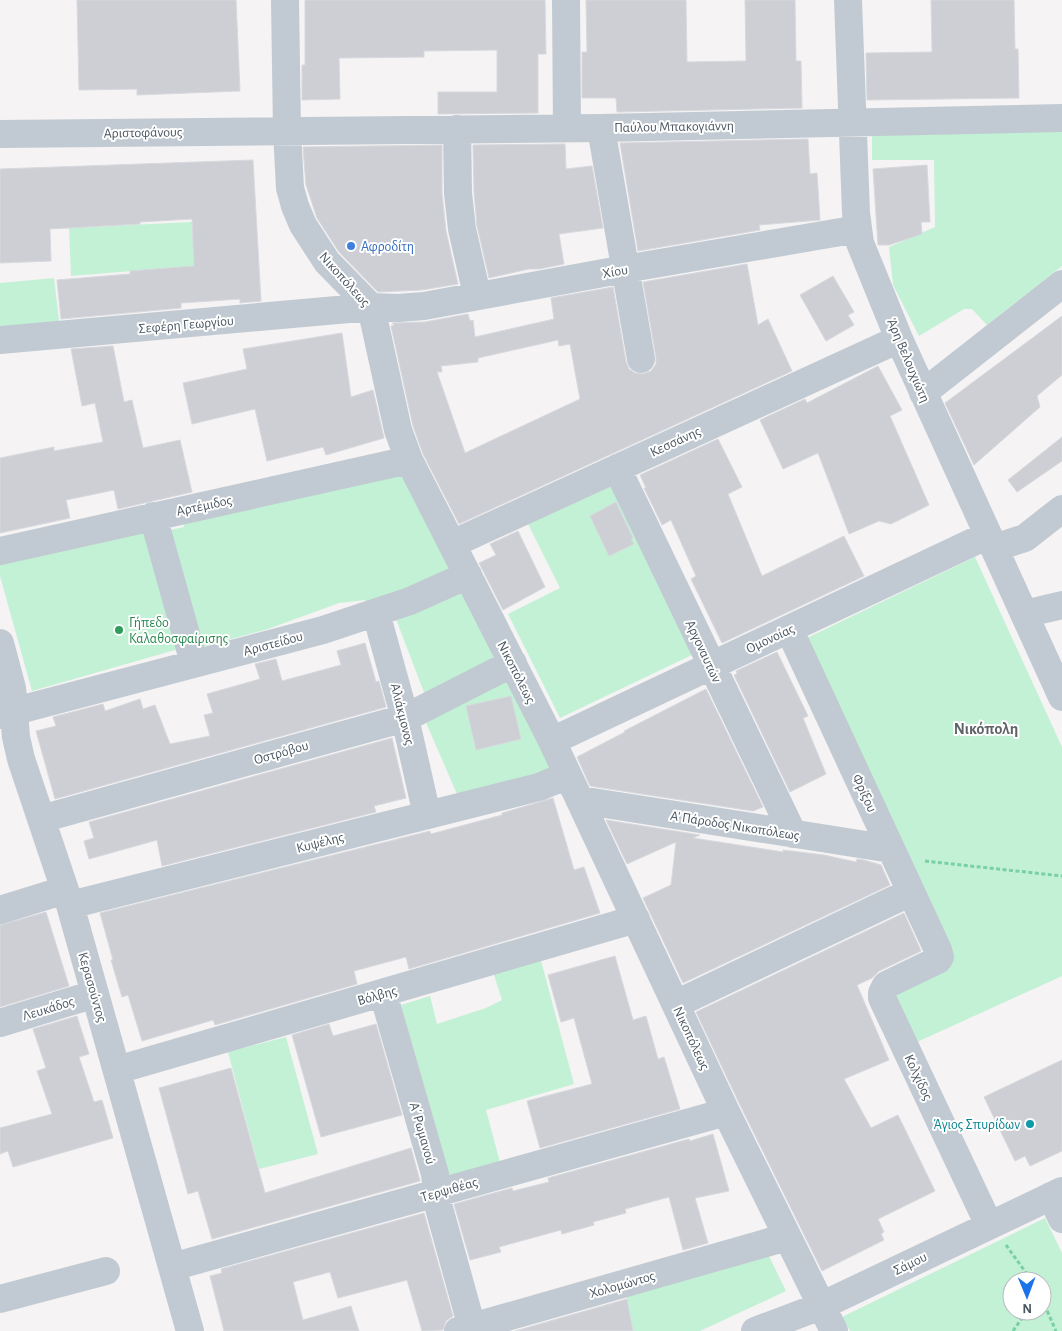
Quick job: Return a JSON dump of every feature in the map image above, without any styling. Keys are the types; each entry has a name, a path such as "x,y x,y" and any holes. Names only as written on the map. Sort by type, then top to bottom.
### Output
{"street":[{"name":"Νικοπόλεως","path":"285,0 287,131 290,188 295,206 303,225 327,262 371,307 398,430 409,460 552,741 726,1112 834,1331"},
{"path":"566,0 567,128"},
{"name":"Άρη Βελουχιώτη","path":"848,0 854,176 860,243 923,393 1062,697"},
{"name":"Παύλου Μπακογιάννη","path":"287,131 601,128 1062,118"},
{"path":"601,128 641,358"},
{"path":"457,129 458,193 461,220 477,295"},
{"name":"Αριστοφάνoυς","path":"0,134 287,131"},
{"name":"Χίου","path":"371,307 398,308 424,306 477,295 858,229"},
{"path":"923,393 1062,284"},
{"name":"Σεφέρη Γεωργίου","path":"0,340 371,307"},
{"name":"Κεσσάνης","path":"452,544 899,339"},
{"name":"Αρτέμιδος","path":"0,551 409,460"},
{"name":"Αργοναυτών","path":"617,468 793,834"},
{"name":"Ομονοίας","path":"552,741 789,629 991,542 1025,538 1062,509"},
{"path":"153,516 194,663"},
{"name":"Αριστείδου","path":"7,713 323,630 410,601 468,575"},
{"path":"1024,614 1062,605"},
{"name":"Αλιάκμονος","path":"376,613 405,718 427,815"},
{"name":"Φρίξου","path":"789,629 940,957"},
{"name":"Κερασούντος","path":"0,643 10,679 7,713 40,820 68,898 190,1331"},
{"name":"Οστρόβου","path":"40,820 405,718 513,663"},
{"name":"Κυψέλης","path":"0,910 68,898 427,815 539,787 568,775"},
{"name":"Α' Πάροδος Νικοπόλεως","path":"580,800 793,834 895,858"},
{"path":"676,1004 911,892"},
{"name":"Βόλβης","path":"117,1070 636,919"},
{"name":"Κολχίδος","path":"940,957 938,960 886,985 883,989 882,998 989,1225"},
{"name":"Α΄ Ρωμανού","path":"383,993 435,1174 439,1208 468,1330"},
{"name":"Λευκάδος","path":"0,1022 95,994"},
{"name":"Τερψιθέας","path":"172,1267 726,1112"},
{"name":"Σάμου","path":"755,1331 821,1306 989,1225 1058,1202"},
{"name":"Χολομώντος","path":"468,1330 787,1237"},
{"path":"0,1299 106,1271"}],"path":[{"path":"895,858 1062,876"},
{"path":"989,1225 1013,1253 1025,1271"}],"green space":[{"path":"1062,130 1062,266 987,325 972,309 964,309 919,336 893,285 889,247 935,227 934,160 872,160 872,134"},
{"path":"192,222 194,266 71,276 69,228"},
{"path":"54,278 60,329 0,334 0,283"},
{"path":"402,471 454,569 370,606 365,600 339,603 268,629 198,648 166,531 184,527 183,521"},
{"path":"613,484 694,654 560,718 508,614 560,588 528,524"},
{"path":"144,526 182,648 32,691 0,576 0,561"},
{"path":"975,557 1062,747 1062,976 917,1042 890,990 954,959 807,638"},
{"path":"464,592 501,662 425,695 396,619"},
{"path":"508,672 560,769 457,794 424,718"},
{"path":"540,957 574,1084 486,1110 502,1170 452,1184 401,1005 430,996 437,1024 486,1008 502,1000 493,972"},
{"path":"286,1037 318,1154 259,1169 228,1052"},
{"path":"1045,1218 1062,1253 1062,1331 850,1331 842,1317"},
{"path":"766,1250 786,1291 700,1331 633,1331 626,1292"}],"building":[{"path":"77,0 236,0 240,91 137,95 137,89 79,90"},
{"path":"305,0 545,0 546,54 538,54 538,113 438,114 438,92 497,92 497,50 424,51 424,57 339,58 340,99 302,100 302,65 305,65"},
{"path":"586,0 686,0 687,62 746,61 745,0 795,0 796,61 801,61 802,108 617,112 616,98 582,98 582,52 587,52"},
{"path":"931,0 1014,0 1019,98 867,100 866,53 932,52"},
{"path":"808,139 810,174 817,173 820,220 759,225 760,230 638,251 620,143"},
{"path":"565,144 566,169 592,166 603,228 559,234 564,264 529,269 489,278 477,226 473,145"},
{"path":"442,145 442,193 446,231 458,284 422,290 378,292 339,252 317,218 306,185 303,147"},
{"path":"253,160 261,301 240,303 240,299 181,303 181,308 61,319 57,280 130,274 130,271 194,266 192,219 50,229 51,261 0,263 0,169"},
{"path":"927,165 930,222 921,222 922,234 889,245 878,245 873,169"},
{"path":"747,264 758,325 768,319 792,371 459,524 423,454 413,426 391,326 394,325 392,323 425,322 468,314 470,321 473,320 475,337 554,319 551,298 613,287 626,362 629,369 635,373 643,374 651,371 656,364 656,357 643,282","holes":["558,340 559,346 570,344 580,399 465,453 437,372 442,372 441,366 478,362 478,358"]},
{"path":"833,276 854,312 848,315 854,325 826,341 800,295"},
{"path":"1062,316 1062,375 1037,396 1040,407 974,465 945,403"},
{"path":"342,333 351,397 373,390 384,438 326,455 323,447 267,461 255,409 192,424 183,383 247,369 243,349"},
{"path":"113,346 124,402 132,400 143,448 180,440 192,492 118,509 114,490 66,500 70,518 0,533 0,458 54,447 54,451 103,442 95,403 82,406 71,349"},
{"path":"878,366 902,410 890,416 929,505 891,524 879,521 849,534 818,453 783,469 760,420 805,399 807,403"},
{"path":"1062,437 1062,461 1017,492 1008,480"},
{"path":"718,439 742,487 728,494 762,576 844,536 864,576 722,643 691,579 696,576 671,520 662,525 644,488 646,488 640,475"},
{"path":"616,502 634,544 609,556 590,516"},
{"path":"518,531 545,587 503,610 479,563 496,555 490,544"},
{"path":"365,643 376,682 379,681 386,707 55,799 36,731 56,726 53,717 103,704 105,711 140,699 143,709 155,705 170,744 210,736 204,715 213,713 207,694 260,679 255,664 276,659 282,681 341,665 337,651"},
{"path":"777,652 808,716 803,718 826,774 790,792 734,675 737,674 736,671"},
{"path":"706,689 763,807 753,811 590,786 577,757"},
{"path":"511,696 521,739 476,750 466,706"},
{"path":"392,738 406,798 374,806 376,812 162,866 157,840 89,859 84,841 94,838 89,822"},
{"path":"553,798 574,870 584,867 600,913 409,969 406,957 354,971 357,984 215,1025 213,1020 142,1041 128,995 122,997 100,913 430,831 431,834 502,815 502,813"},
{"path":"606,820 700,835 693,838 783,852 783,850 824,855 856,862 857,859 864,860 881,865 890,885 683,983 643,898 671,885 676,842 627,864"},
{"path":"46,912 69,986 0,1007 0,925"},
{"path":"904,913 921,951 879,971 872,978 857,985 889,1060 844,1079 871,1128 898,1115 935,1191 878,1219 884,1232 881,1234 884,1240 822,1271 696,1012"},
{"path":"615,956 633,1020 646,1016 658,1059 664,1057 680,1109 540,1148 527,1101 592,1084 574,1018 561,1022 548,975"},
{"path":"77,1016 89,1054 79,1057 94,1102 102,1100 113,1138 13,1167 8,1151 0,1154 0,1128 52,1114 37,1071 46,1068 33,1029"},
{"path":"329,1024 333,1036 376,1024 402,1115 321,1137 292,1035"},
{"name":"Άγιος Σπυρίδων","path":"1062,1060 1062,1151 1030,1166 1025,1156 1015,1161 984,1097"},
{"path":"231,1068 265,1193 411,1148 420,1181 212,1239 198,1191 188,1194 159,1088"},
{"path":"713,1134 729,1191 695,1198 708,1243 683,1250 669,1197 625,1209 626,1213 593,1222 594,1225 562,1234 561,1230 499,1247 501,1252 470,1260 454,1204 512,1188 513,1191 549,1182 548,1178"},
{"path":"424,1213 453,1316 446,1321 443,1330 422,1331 407,1280 338,1298 330,1272 293,1282 303,1320 351,1306 359,1331 224,1331 210,1276 222,1273 221,1269"},
{"path":"627,1299 633,1331 515,1331"}],"place":[{"name":"Αφροδίτη","path":"351,246"},
{"name":"Γήπεδο Καλαθοσφαίρισης","path":"119,630"},
{"name":"Άγιος Σπυρίδων","path":"1030,1124"}],"district":[{"name":"Νικόπολη","path":"986,728"}]}
